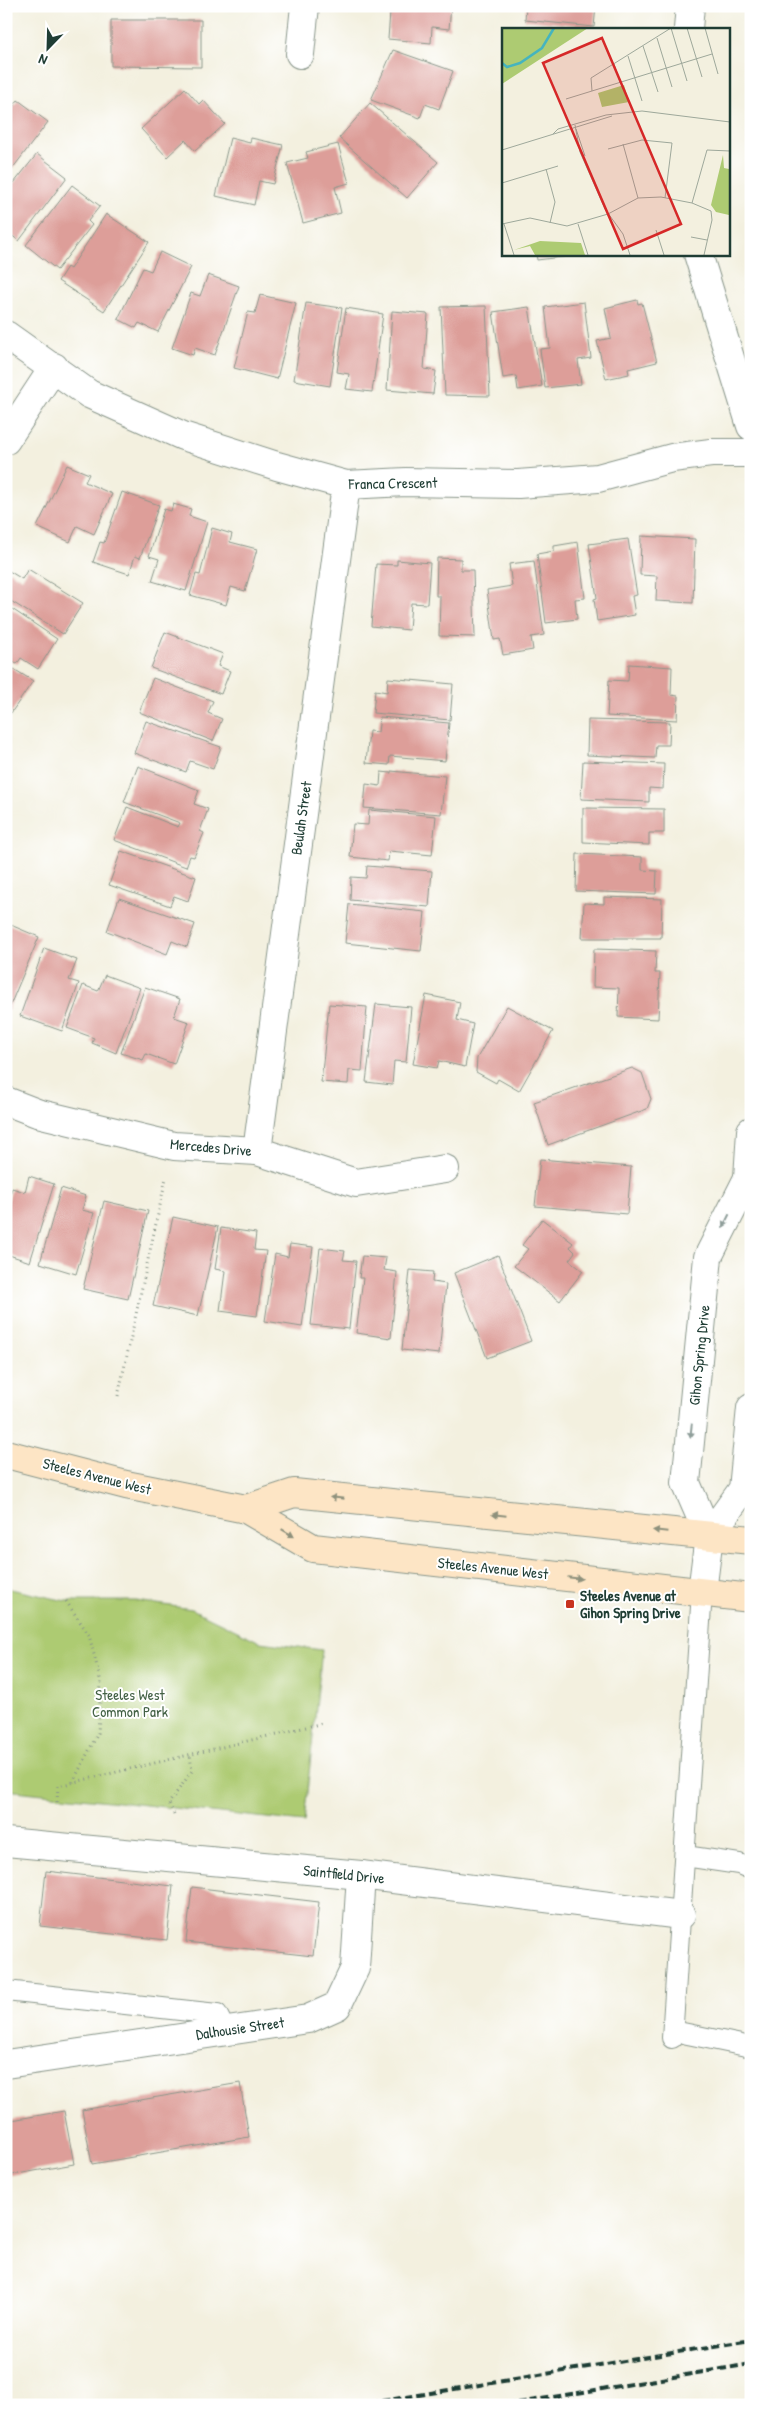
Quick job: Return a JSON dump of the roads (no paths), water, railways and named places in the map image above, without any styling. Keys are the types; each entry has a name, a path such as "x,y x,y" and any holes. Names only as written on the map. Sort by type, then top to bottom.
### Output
{"main road":[{"name":"Steeles Avenue West","path":"6,1454 126,1485 246,1508 313,1548 751,1598"},
{"name":"Steeles Avenue West","path":"246,1508 294,1493 751,1540"}],"street":[{"path":"300,54 305,6"},
{"path":"688,28 690,6"},
{"path":"698,255 751,426"},
{"name":"Franca Crescent","path":"6,335 54,367 89,394 183,436 277,466 346,485 406,482 518,484 598,478 672,458 711,453 751,453"},
{"path":"6,440 54,367"},
{"name":"Beulah Street","path":"257,1151 346,485"},
{"name":"Mercedes Drive","path":"6,1101 37,1113 174,1146 257,1151 356,1183 445,1169"},
{"name":"Gihon Spring Drive","path":"709,1536 686,1483 708,1257 749,1184 751,1131"},
{"path":"702,1592 709,1536 743,1489 751,1408"},
{"name":"Saintfield Drive","path":"7,1849 361,1874 681,1915"},
{"name":"Dalhousie Street","path":"6,2064 308,2019 337,2006 355,1968 361,1874"}],"lane":[{"path":"702,1592 673,2034 751,2047"},
{"path":"684,1856 739,1864 751,1869"},
{"path":"6,1991 217,2014 225,2030"}],"railway":[{"path":"358,2405 751,2340"},
{"path":"506,2405 751,2364"}],"place":[{"name":"Steeles Avenue at Gihon Spring Drive","path":"570,1604"}],"park label":[{"name":"Steeles West Common Park","path":"130,1702"}]}
